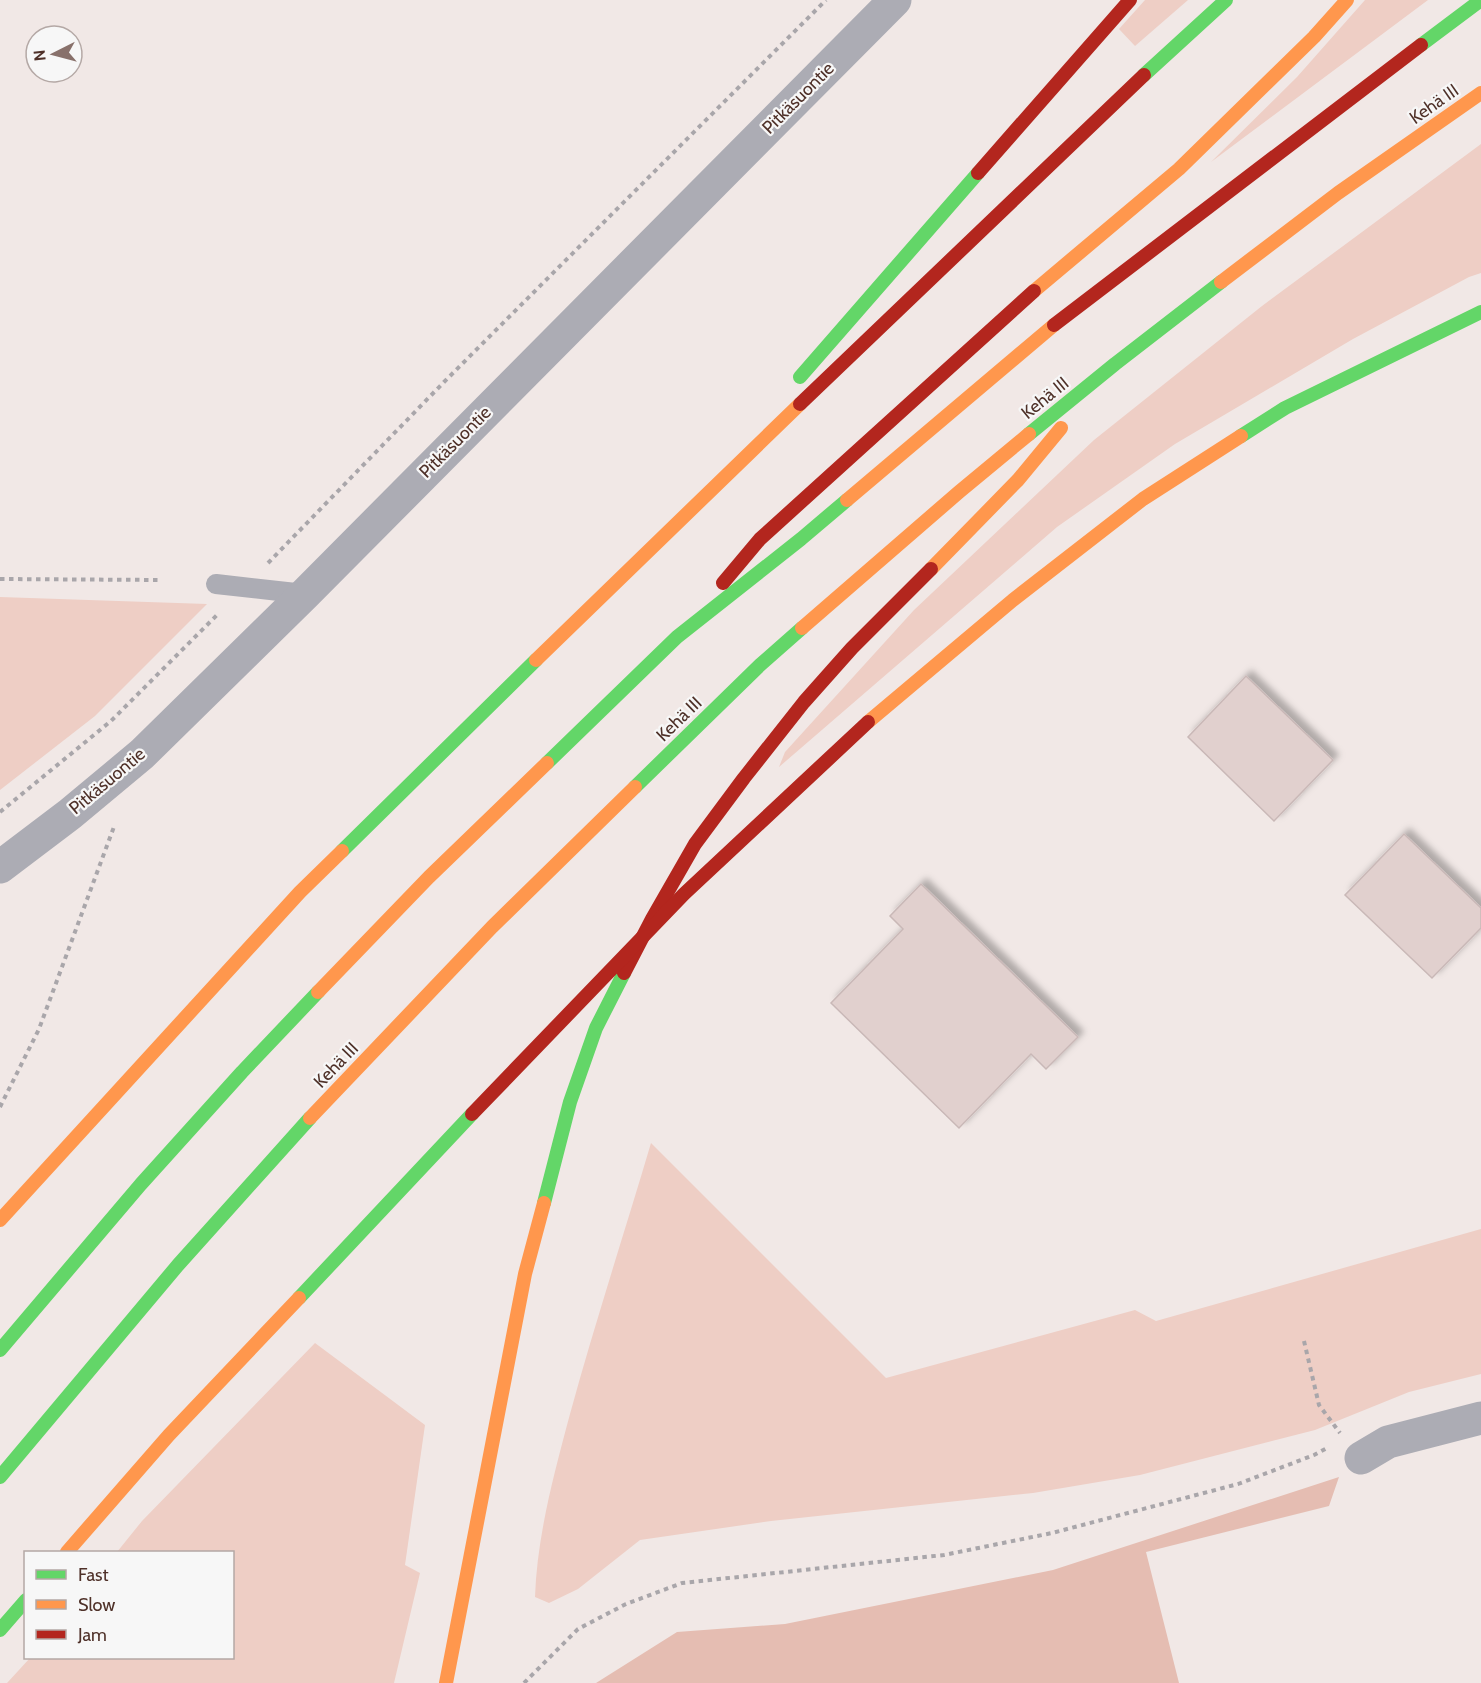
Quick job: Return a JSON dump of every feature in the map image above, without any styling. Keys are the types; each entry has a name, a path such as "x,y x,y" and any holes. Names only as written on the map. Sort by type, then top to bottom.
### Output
{"highway":[{"path":"794,384 1130,0"},
{"path":"0,1220 300,892 698,501 1147,72 1226,0"},
{"path":"677,637 760,538 1051,276 1179,169 1314,37 1347,0"},
{"path":"0,1350 141,1184 242,1072 429,877 677,637 801,539 1065,315 1481,0"},
{"name":"Kehä III","path":"0,1477 178,1265 276,1154 492,927 760,665 959,492 1115,364 1338,193 1481,93"},
{"path":"68,1551 169,1435 472,1114 684,894 868,722 1013,600 1143,499 1285,408 1481,312"},
{"path":"446,1683 528,1262 570,1102 596,1028 636,949 695,844 804,702 852,648 1018,480 1115,364"},
{"path":"698,501 765,420"},
{"path":"0,1629 24,1602"}],"street":[{"name":"Pitkäsuontie","path":"0,867 70,814 142,754 305,594 895,0"},
{"path":"1361,1448 1481,1418"}],"lane":[{"path":"216,584 305,594"}],"path":[{"path":"0,812 111,721 444,382 826,0"},
{"path":"0,579 162,580"},
{"path":"0,1107 39,1029 118,815"},
{"path":"1304,1341 1319,1405 1344,1438 1361,1448"},
{"path":"524,1683 578,1629 626,1604 682,1583 944,1555 1052,1533 1238,1484 1314,1455 1361,1448"}],"shaded area":[{"path":"1145,0 1188,0 1135,46 1119,29"},
{"path":"1365,0 1428,0 1211,162 1297,77"},
{"path":"1481,144 1481,273 1469,277 1353,339 1175,444 1057,527 779,767 785,752 914,610 1094,440 1262,306"},
{"path":"0,597 207,604 95,716 0,790"},
{"path":"651,1143 886,1378 1135,1310 1156,1321 1481,1229 1481,1374 1409,1392 1315,1430 1140,1475 1033,1493 771,1521 640,1540 578,1589 549,1603 535,1597 539,1551 547,1505 580,1380"},
{"path":"315,1343 425,1425 405,1565 420,1573 394,1683 7,1683 29,1659 234,1659 234,1551 118,1551 142,1521"},
{"path":"1339,1477 1329,1506 1146,1552 1179,1683 596,1683 677,1632 785,1624 1053,1570"}],"building":[{"path":"1246,676 1333,760 1274,821 1188,737"},
{"path":"1404,834 1481,908 1481,928 1432,978 1345,895"},
{"path":"921,884 1078,1037 1046,1069 1031,1054 959,1128 831,1003 903,929 890,916"}],"traffic: fast":[{"path":"1144,75 1226,0"},
{"path":"1421,45 1481,0"},
{"path":"800,377 978,173"},
{"path":"1029,434 1221,282"},
{"path":"1241,436 1285,408 1481,312"},
{"path":"547,763 677,637 847,500"},
{"path":"635,787 760,665 802,628"},
{"path":"342,851 536,660"},
{"path":"544,1203 570,1102 596,1028 624,973"},
{"path":"0,1350 141,1184 318,992"},
{"path":"299,1298 472,1114"},
{"path":"0,1477 178,1265 310,1118"},
{"path":"0,1630 24,1602"}],"traffic: slow":[{"path":"1034,291 1179,169 1314,37 1347,0"},
{"path":"1221,282 1338,193 1481,93"},
{"path":"847,500 1054,325"},
{"path":"536,660 800,404"},
{"path":"931,569 1018,480 1061,428"},
{"path":"802,628 1029,434"},
{"path":"868,722 1013,600 1143,499 1241,436"},
{"path":"318,992 429,877 547,763"},
{"path":"310,1118 492,927 635,787"},
{"path":"0,1220 300,892 342,851"},
{"path":"446,1683 525,1274 544,1203"},
{"path":"68,1551 169,1435 299,1298"}],"traffic: jam":[{"path":"978,173 1130,0"},
{"path":"1054,325 1421,45"},
{"path":"800,404 1144,75"},
{"path":"723,583 760,539 1034,291"},
{"path":"624,973 695,844 744,778 804,702 852,648 931,569"},
{"path":"472,1114 684,894 868,722"}]}
